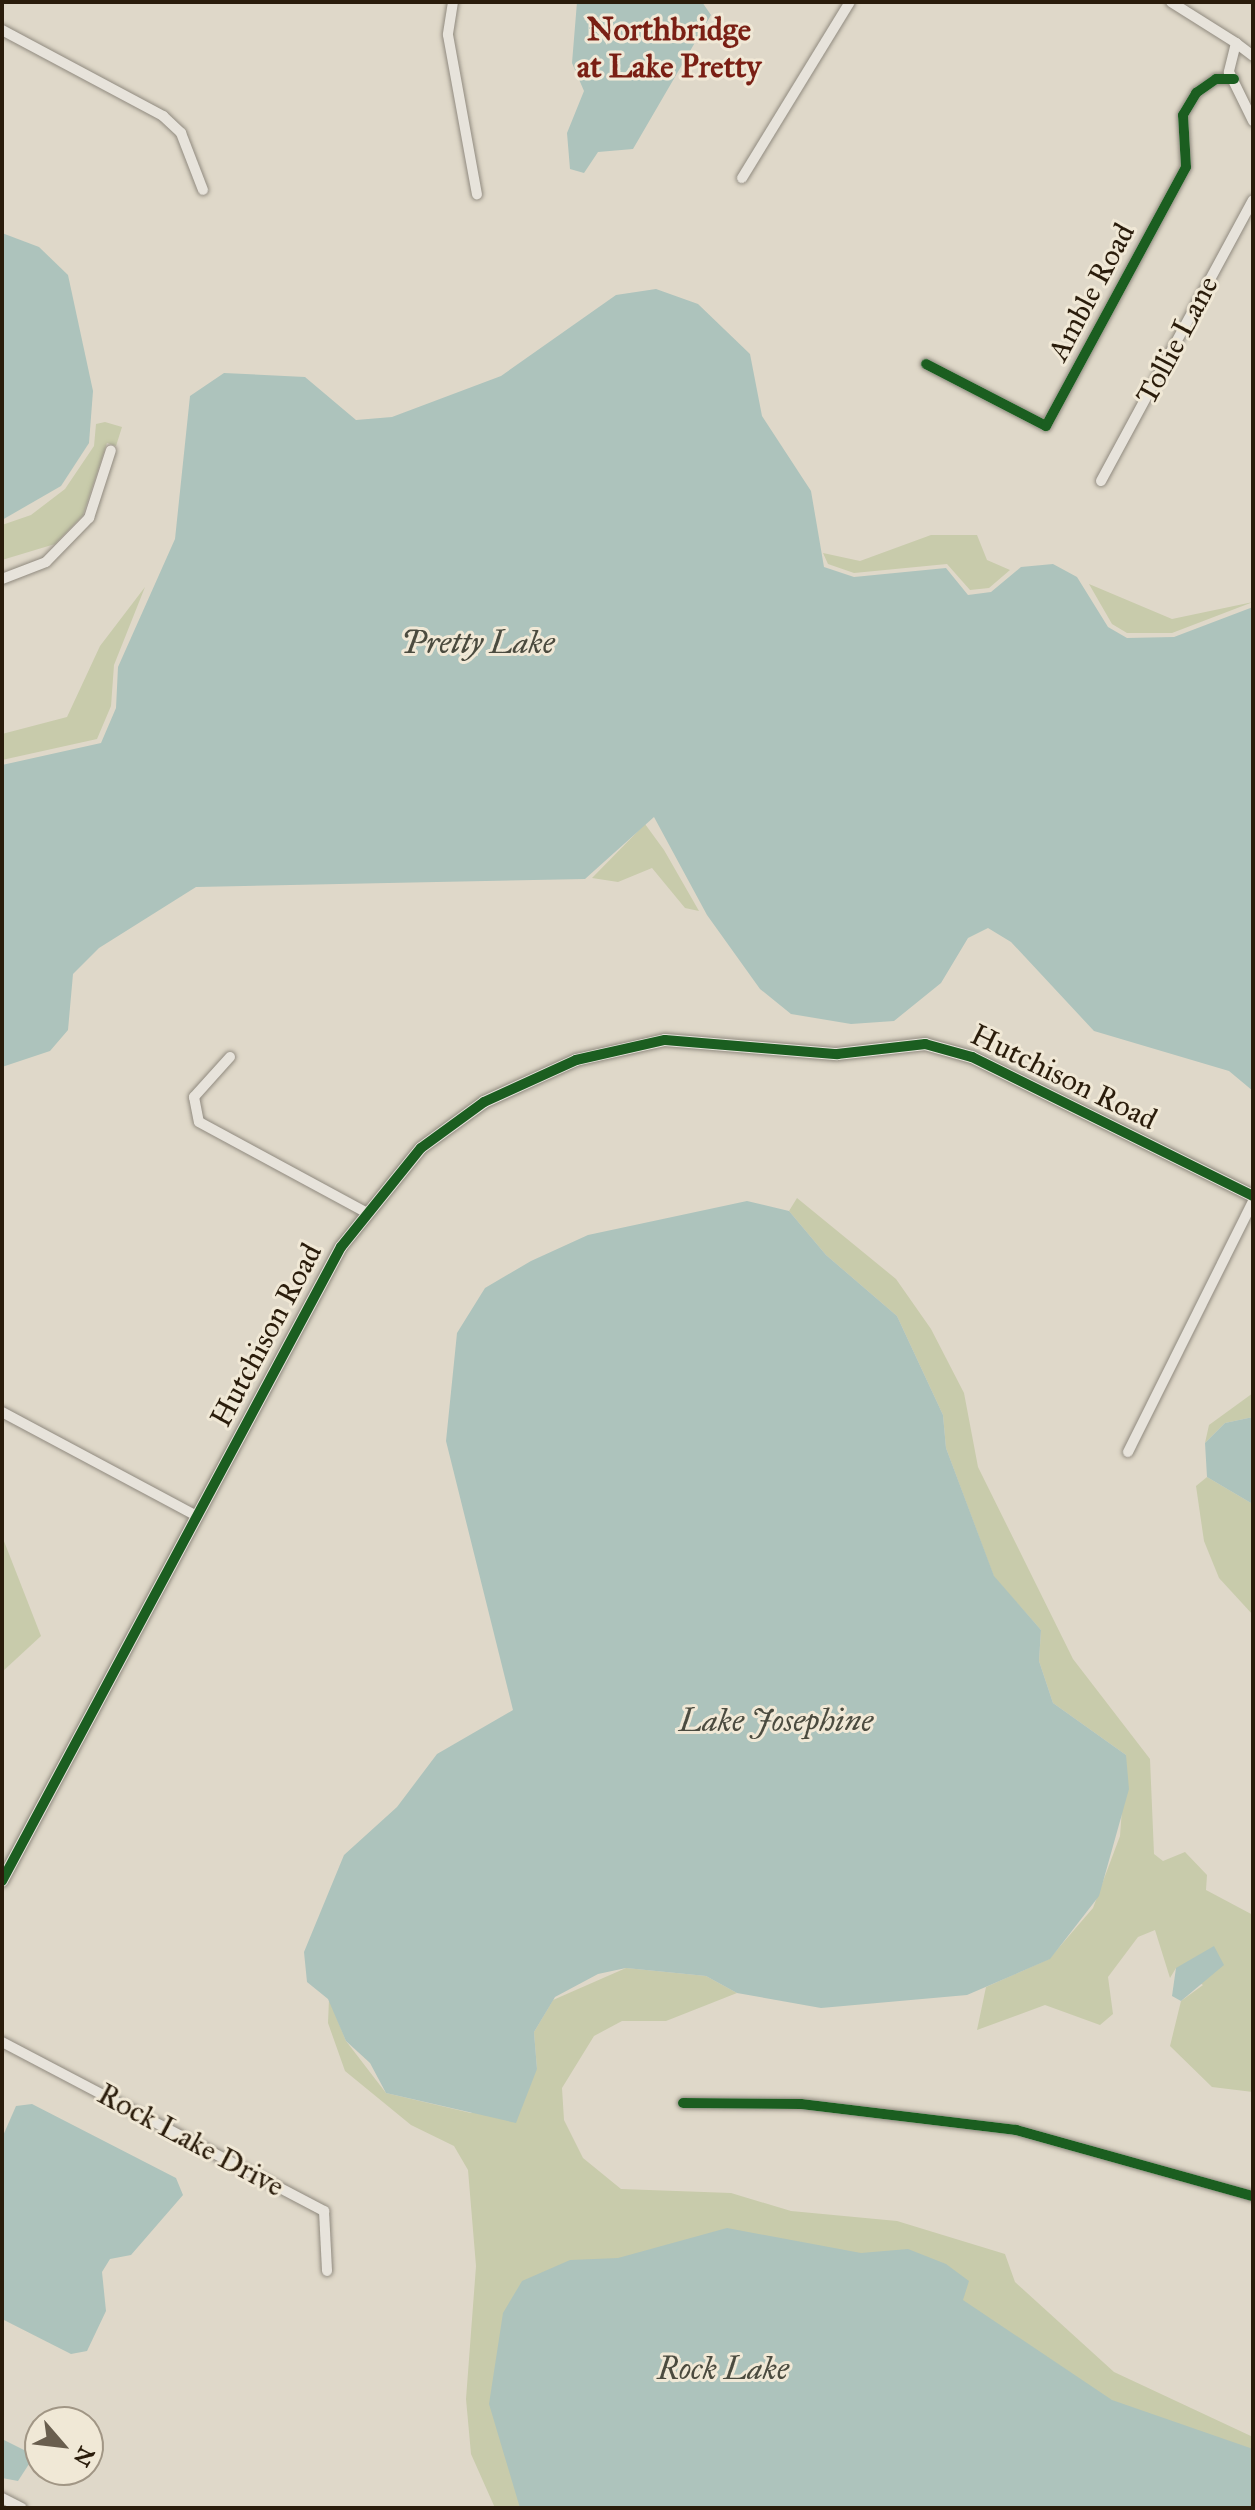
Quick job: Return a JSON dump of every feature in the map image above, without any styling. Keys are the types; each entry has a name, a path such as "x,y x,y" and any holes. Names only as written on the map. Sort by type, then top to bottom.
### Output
{"street":[{"path":"453,2 448,35 477,194"},
{"path":"742,178 850,2"},
{"path":"1171,2 1253,56"},
{"path":"2,30 163,116 186,143 203,190"},
{"path":"1236,43 1234,79 1253,121"},
{"name":"Amble Road","path":"926,364 1046,426 1186,167 1183,115 1196,93 1216,79 1234,79"},
{"name":"Tollie Lane","path":"1101,481 1253,200"},
{"path":"2,579 46,562 89,518 111,450"},
{"name":"Hutchison Road","path":"2,1881 341,1247 421,1148 484,1102 576,1060 665,1040 837,1054 947,1047 1253,1198"},
{"path":"230,1057 194,1097 199,1122 367,1213"},
{"path":"1128,1452 1253,1198"},
{"path":"2,1412 197,1516"},
{"name":"Rock Lake Drive","path":"2,2042 324,2211 327,2271"},
{"path":"683,2103 801,2104 1016,2130 1253,2196"},
{"path":"2,2498 22,2508"}],"green space":[{"path":"105,422 122,427 116,446 107,443 83,515 55,544 2,560 2,525 31,515 65,489 94,446 96,424"},
{"path":"931,535 977,535 987,560 1010,570 989,588 970,590 947,564 854,573 828,564 823,553 860,561"},
{"path":"1089,584 1172,619 1253,602 1172,633 1127,633 1112,624"},
{"path":"145,587 114,665 111,706 97,739 2,760 2,734 67,717 100,646"},
{"path":"645,824 664,850 699,911 685,908 652,868 618,882 592,878"},
{"path":"797,1198 896,1279 931,1329 964,1393 978,1467 1073,1659 1150,1759 1154,1854 1163,1861 1185,1852 1207,1875 1206,1890 1253,1915 1253,2092 1212,2087 1170,2046 1181,2001 1203,1985 1176,1968 1170,1978 1155,1930 1138,1937 1108,1977 1113,2014 1100,2025 1045,2005 977,2030 986,1987 1049,1959 1093,1908 1120,1836 1126,1755 1053,1703 1039,1661 1041,1630 994,1577 946,1448 943,1415 897,1316 826,1255 789,1211"},
{"path":"1253,1393 1253,1417 1225,1423 1205,1443 1209,1425"},
{"path":"1207,1477 1251,1503 1253,1615 1219,1578 1204,1541 1196,1486"},
{"path":"2,1536 41,1636 2,1672"},
{"name":"Rock Lake","path":"626,1968 706,1976 737,1993 666,2021 622,2021 594,2036 562,2088 564,2120 583,2158 621,2189 731,2193 791,2211 897,2221 1005,2254 1015,2282 1114,2372 1253,2437 1253,2508 495,2508 471,2454 466,2399 476,2266 468,2170 454,2146 411,2125 345,2071 328,2023 329,1999 346,2041 386,2093 471,2113 537,2069 534,2032 553,2000"}],"water":[{"path":"577,2 702,2 711,15 633,149 598,152 584,173 570,169 567,133 584,91 572,63"},
{"path":"2,233 39,247 68,275 93,391 89,443 61,486 2,520"},
{"name":"Pretty Lake","path":"656,289 698,304 750,354 762,416 811,491 824,567 854,577 946,568 968,595 991,592 1021,567 1053,564 1077,577 1108,627 1127,638 1174,637 1253,607 1253,1091 1229,1071 1094,1031 1011,942 988,928 968,938 941,983 894,1021 851,1024 791,1014 760,989 707,915 654,817 585,879 196,887 99,948 73,974 68,1030 50,1051 2,1067 2,765 101,743 116,708 118,667 175,539 190,396 224,373 305,377 356,420 392,417 501,376 616,295"},
{"name":"Lake Josephine","path":"747,1201 789,1211 826,1255 897,1316 943,1415 946,1448 994,1576 1041,1630 1039,1661 1053,1703 1126,1755 1129,1789 1099,1896 1050,1959 967,1995 821,2008 737,1993 706,1976 626,1968 598,1974 555,1997 534,2032 537,2069 516,2123 386,2093 370,2063 346,2041 328,1999 307,1982 304,1952 344,1855 397,1807 437,1754 513,1710 446,1441 457,1333 485,1288 531,1261 588,1235"},
{"path":"1253,1417 1253,1515 1251,1503 1207,1477 1205,1443 1225,1423"},
{"path":"1214,1946 1224,1965 1181,2001 1172,1996 1176,1968"},
{"path":"32,2104 176,2178 183,2195 131,2255 110,2259 102,2272 106,2311 87,2351 71,2354 2,2319 2,2138 16,2106"},
{"name":"Rock Lake","path":"727,2228 861,2253 908,2249 946,2264 969,2281 963,2300 1112,2400 1253,2449 1253,2508 520,2508 489,2404 503,2313 522,2281 570,2260 618,2258"},
{"path":"2,2439 24,2450 24,2472 18,2481 2,2478"}],"cycle path":[{"path":"926,364 1046,426 1186,167 1183,115 1196,93 1216,79 1234,79"},
{"path":"2,1881 341,1247 421,1148 484,1102 576,1060 665,1040 837,1054 925,1044 972,1057 1253,1196"},
{"path":"683,2103 801,2104 1016,2130 1253,2196"}],"district":[{"name":"Northbridge at Lake Pretty","path":"669,50"}]}
